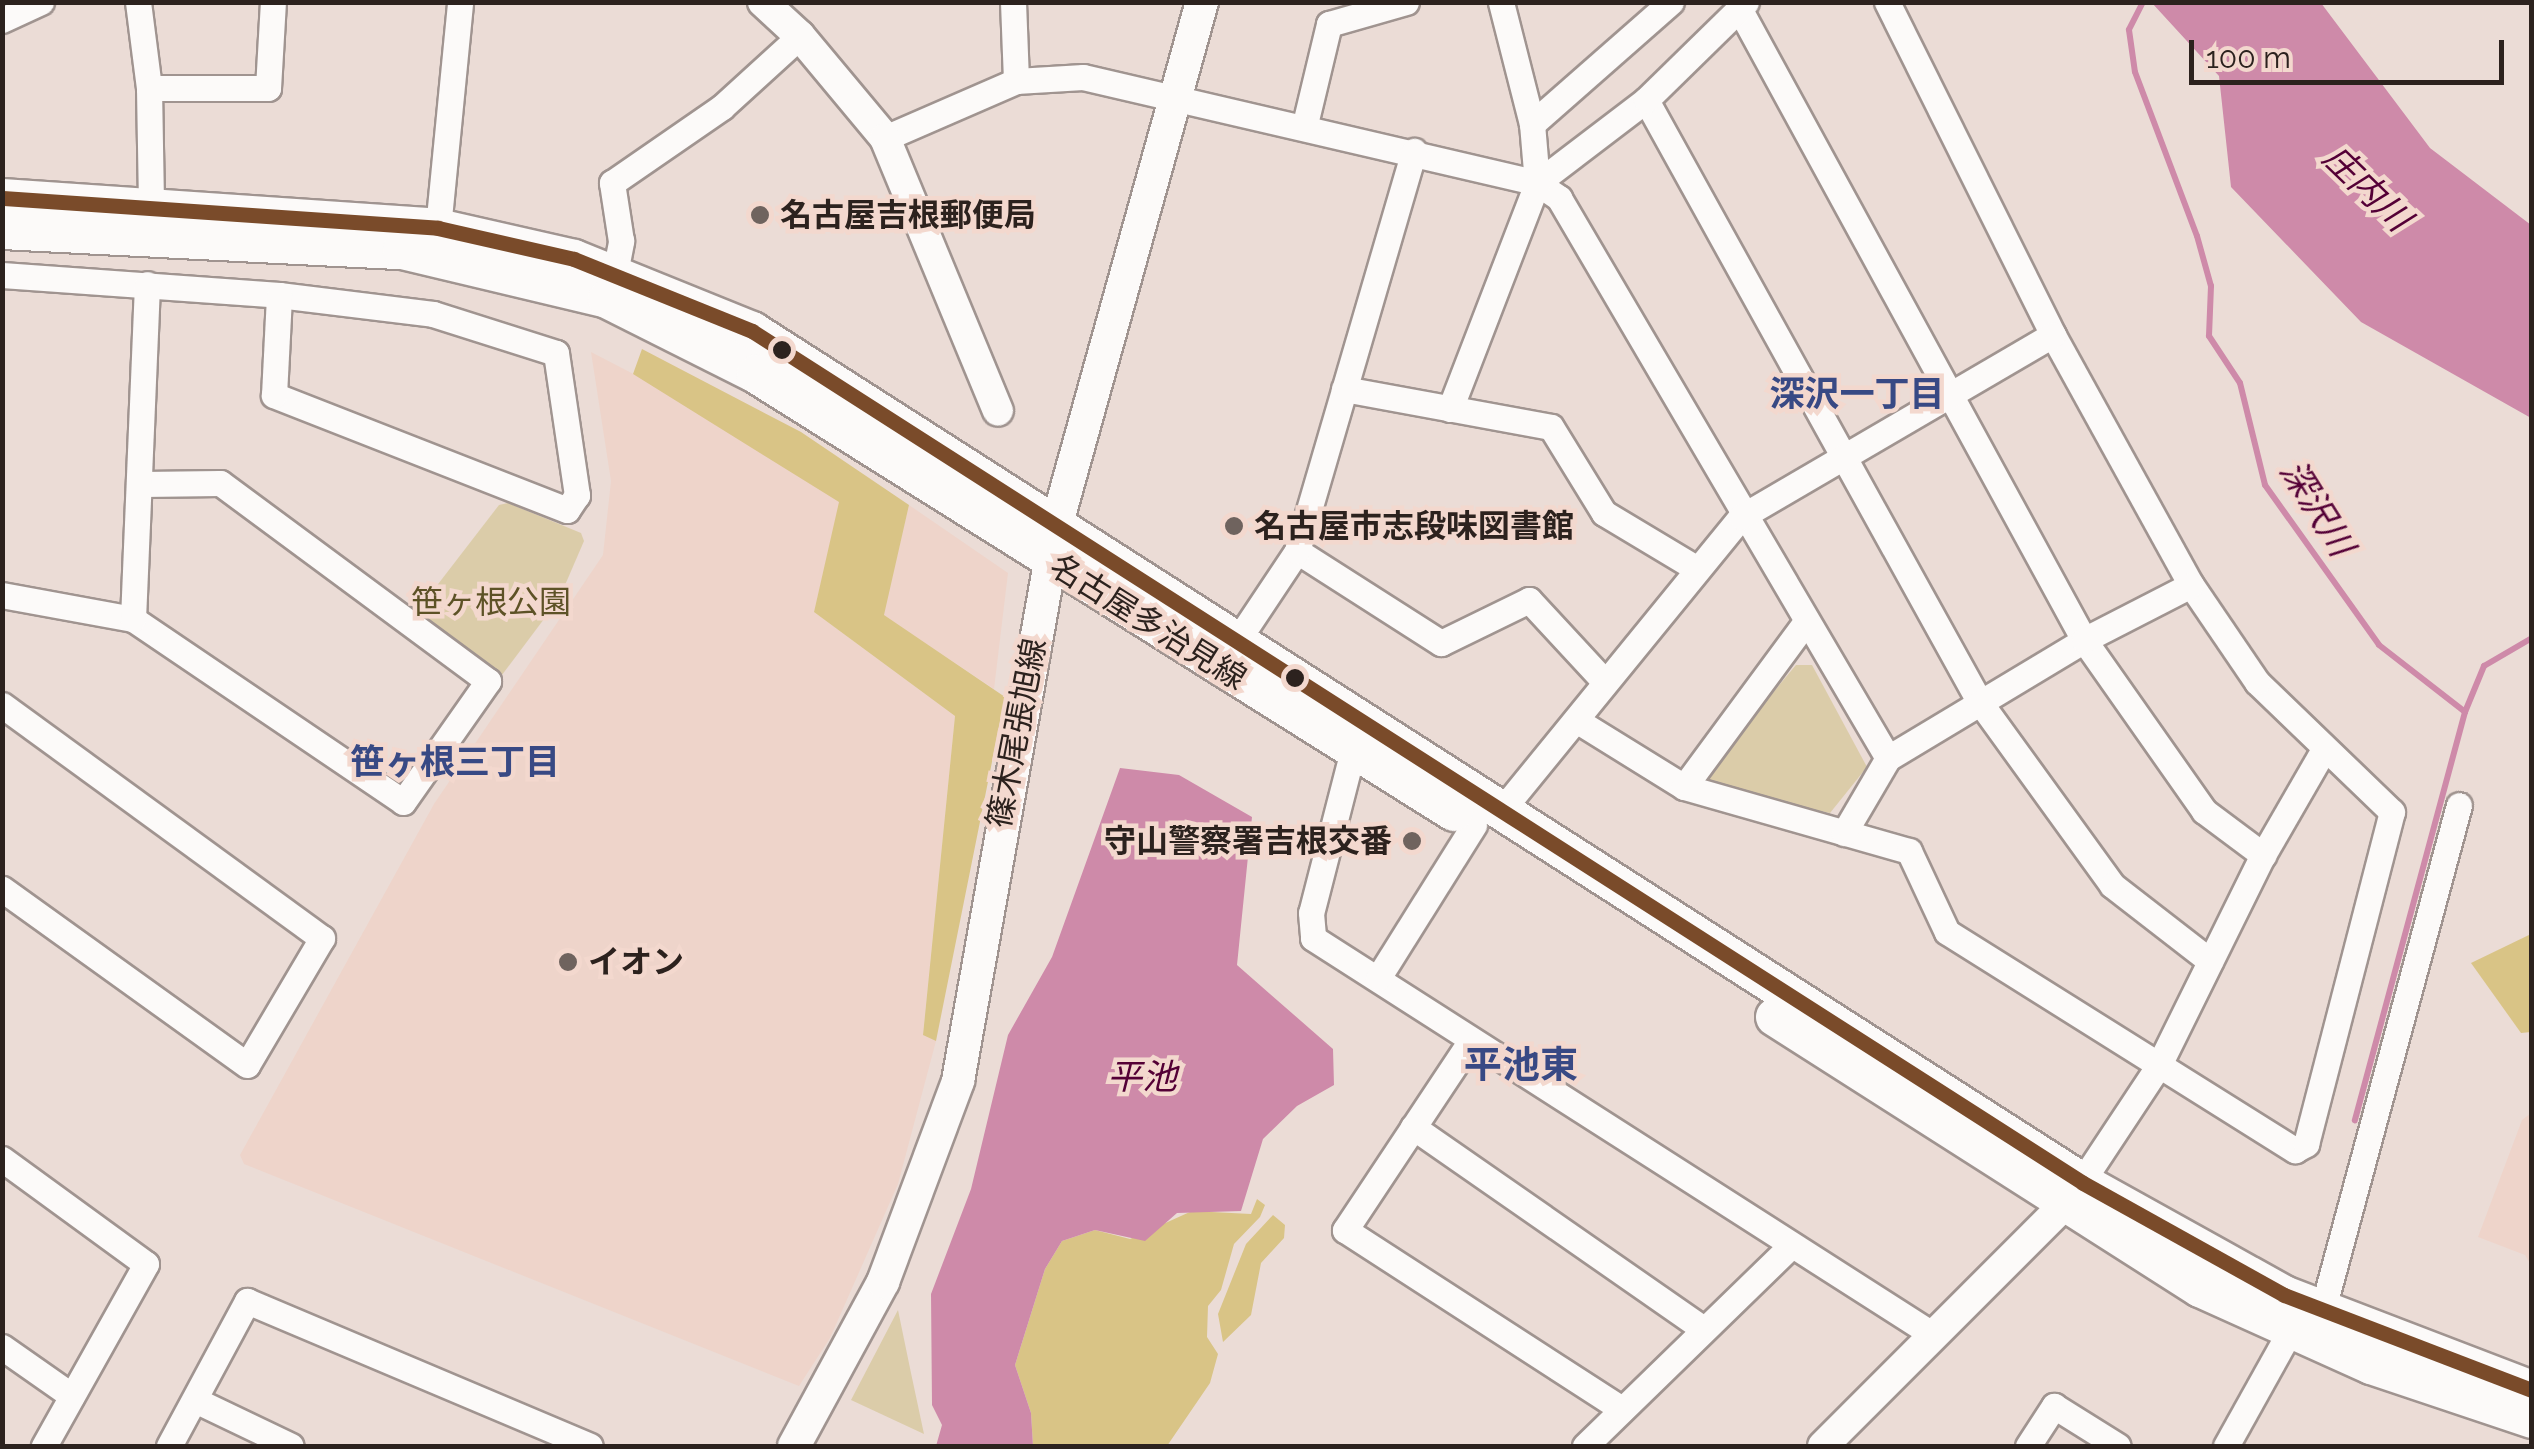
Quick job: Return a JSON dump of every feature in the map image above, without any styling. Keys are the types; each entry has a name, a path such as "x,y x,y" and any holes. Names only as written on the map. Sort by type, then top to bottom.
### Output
{"main road":[{"name":"篠木尾張旭線","path":"794,1446 883,1282 958,1080 1053,541 1202,2"},
{"name":"名古屋多治見線","path":"2,198 438,228 615,273 752,332 1353,750 1487,818"},
{"name":"名古屋多治見線","path":"2,230 402,250 606,299 756,374 1236,641 1487,818 2074,1194 2200,1288 2532,1390"},
{"name":"名古屋多治見線","path":"2306,1321 2532,1419"}],"street":[{"path":"2,20 40,2"},
{"path":"138,2 149,88 152,206"},
{"path":"149,88 268,88 273,2"},
{"path":"438,228 460,2"},
{"path":"762,2 800,36 885,138 998,410"},
{"path":"1013,2 1016,81"},
{"path":"1305,124 1330,24 1406,2"},
{"path":"1450,409 1537,183 1532,124 1501,2"},
{"path":"1532,124 1672,2"},
{"path":"1576,720 1684,787 1909,851 1948,932 2295,1150 2306,1144 2392,812 2323,751 2257,682 2191,585 2053,336 1887,2"},
{"path":"1537,183 1646,100 1743,6 1948,396 2084,640 2204,810 2263,855"},
{"path":"615,273 621,241 612,183 722,107 800,36"},
{"path":"885,138 1016,81 1083,77 1305,124 1537,183 1559,198 1741,517 1888,758"},
{"path":"1646,100 1979,701 2112,884 2210,962"},
{"path":"1236,641 1296,551 1414,151"},
{"path":"2,275 279,295 433,314 556,353 577,495 567,510 274,395 279,295"},
{"path":"133,618 142,484 147,284"},
{"path":"1378,978 1487,818 1576,720 1694,567 1741,517 1842,454 2053,336"},
{"path":"1344,389 1551,427 1604,513 1694,567"},
{"path":"2,595 133,618 403,802 488,681 220,483 142,484"},
{"path":"1296,551 1440,643 1529,600 1604,681"},
{"path":"1844,833 1888,758 2084,640 2191,585"},
{"path":"1684,787 1805,622"},
{"path":"2,705 322,938 246,1064 2,889"},
{"path":"1353,750 1311,914 1313,938 1935,1336"},
{"path":"1823,1446 2074,1194 2159,1064 2263,855 2323,751"},
{"path":"2226,1446 2306,1321 2459,805"},
{"path":"1470,1042 1344,1230 1622,1409"},
{"path":"1413,1127 1702,1328"},
{"path":"2,1159 146,1264 44,1446"},
{"path":"1585,1446 1702,1328 1791,1246"},
{"path":"169,1446 246,1302 572,1443"},
{"path":"2,1347 72,1396"},
{"path":"195,1400 291,1446"},
{"path":"2028,1446 2054,1406 2118,1446"}],"shaded area":[{"path":"642,349 801,432 909,505 884,615 1005,697 936,1041 923,1035 955,716 814,612 839,502 633,374"},
{"path":"591,352 674,395 840,502 814,612 955,716 923,1034 936,1041 898,1184 830,1338 799,1386 244,1164 240,1155 434,804 603,555 611,481"},
{"path":"909,505 1008,573 994,689 883,615"},
{"path":"2531,934 2531,1032 2521,1033 2471,963"},
{"path":"2531,1113 2531,1265 2525,1255 2478,1237 2522,1120"},
{"path":"1257,1199 1265,1205 1260,1217 1234,1244 1221,1290 1208,1306 1207,1337 1218,1354 1210,1383 1167,1446 1033,1446 1031,1413 1015,1365 1045,1269 1062,1241 1095,1230 1130,1239 1192,1211 1251,1214"},
{"path":"1273,1215 1285,1225 1284,1238 1261,1263 1251,1315 1223,1342 1218,1314 1246,1244"}],"green space":[{"name":"笹ヶ根公園","path":"508,503 581,533 584,541 559,599 496,683 415,614 499,505"},
{"path":"1796,665 1812,665 1867,767 1830,813 1710,787 1706,773"},
{"path":"898,1310 911,1373 924,1434 851,1400"}],"water":[{"name":"庄内川","path":"2152,3 2321,3 2430,148 2531,225 2531,418 2361,322 2231,187 2219,76"},
{"name":"平池","path":"1120,768 1179,775 1252,817 1237,965 1333,1049 1334,1085 1297,1106 1263,1139 1241,1211 1177,1213 1145,1241 1095,1230 1062,1241 1045,1269 1015,1365 1031,1413 1033,1446 936,1446 942,1425 932,1405 931,1294 971,1189 1008,1035 1052,957"}],"waterway":[{"name":"深沢川","path":"2143,2 2129,30 2135,72 2197,236 2211,286 2209,336 2240,383 2265,485 2379,645 2465,712 2355,1120"},
{"name":"深沢川","path":"2465,712 2484,666 2532,638"}],"transit line":[{"path":"2,198 438,228 574,259 752,331 2083,1183 2284,1295 2532,1390"}],"place":[{"name":"名古屋吉根郵便局","path":"760,215"},
{"name":"名古屋市志段味図書館","path":"1234,526"},
{"name":"守山警察署吉根交番","path":"1412,841"},
{"name":"イオン","path":"568,962"}],"district":[{"name":"深沢一丁目","path":"1857,394"},
{"name":"笹ヶ根三丁目","path":"455,762"},
{"name":"平池東","path":"1521,1065"}]}
